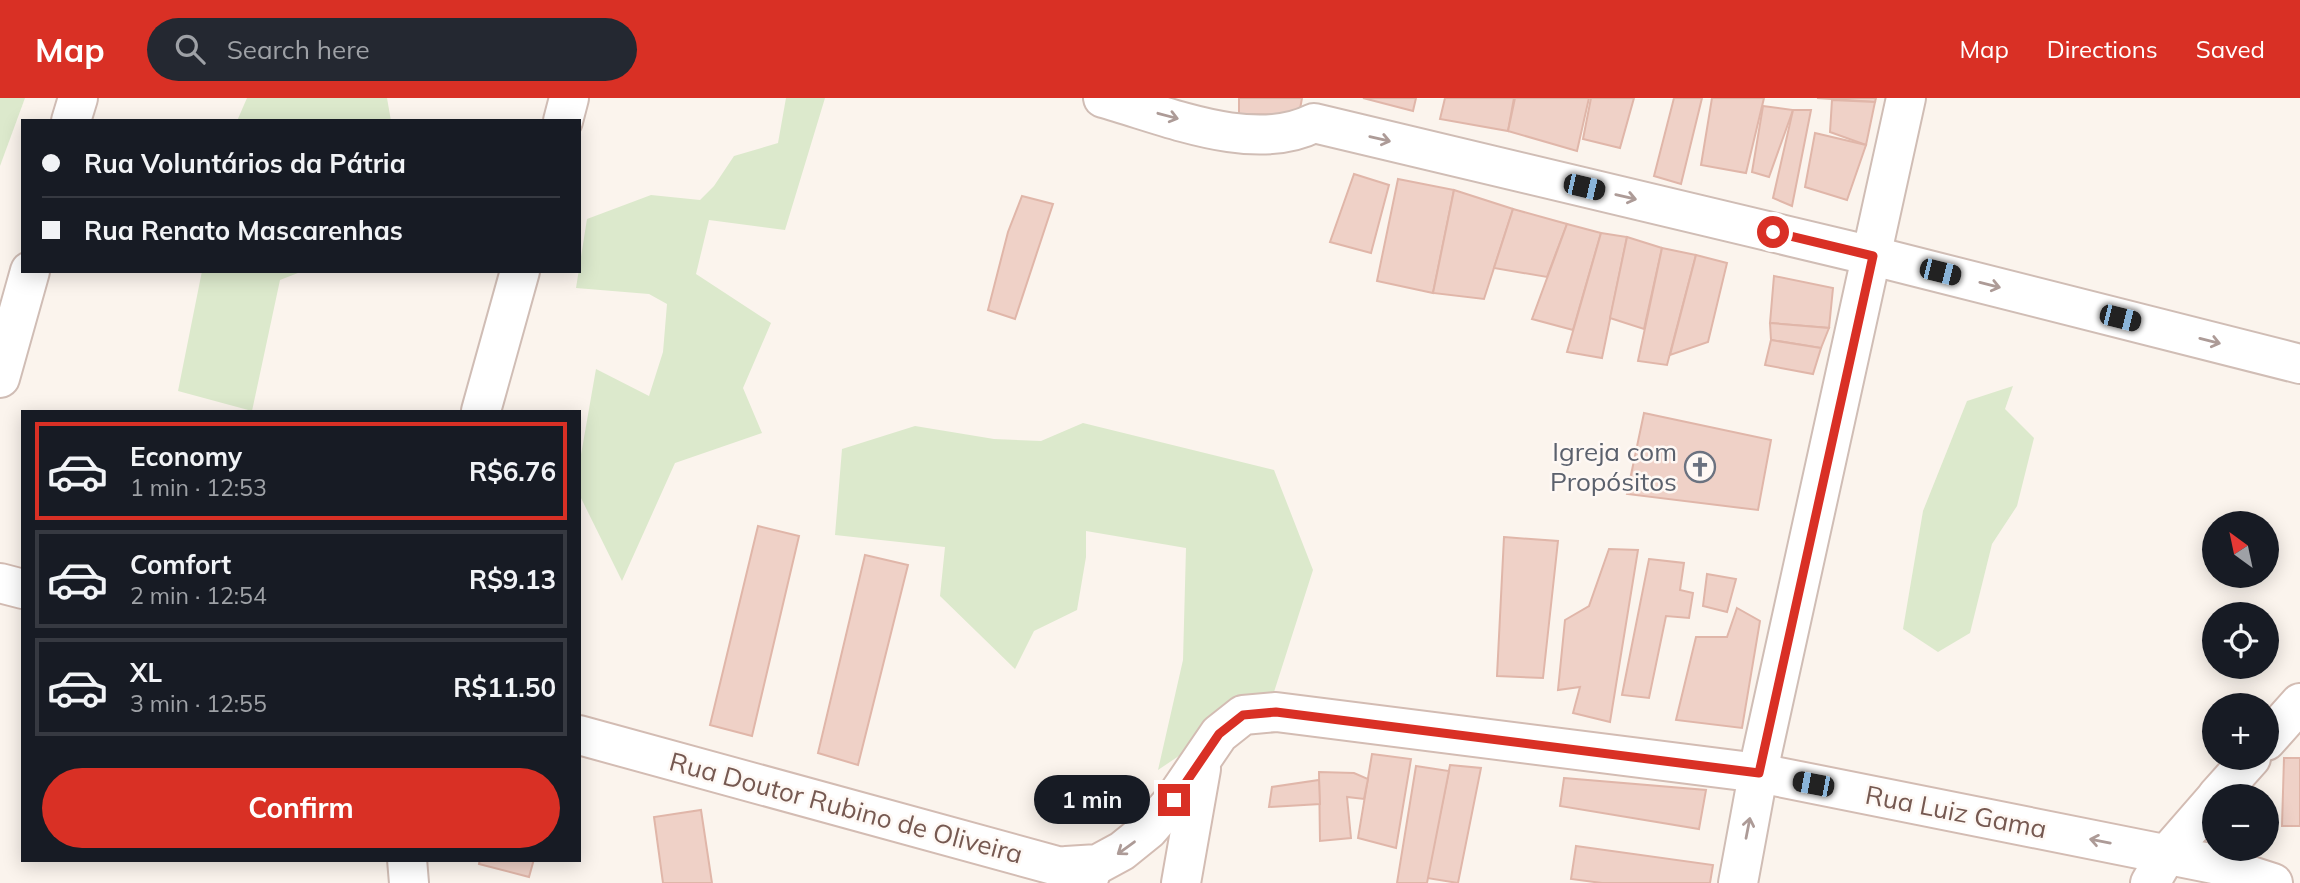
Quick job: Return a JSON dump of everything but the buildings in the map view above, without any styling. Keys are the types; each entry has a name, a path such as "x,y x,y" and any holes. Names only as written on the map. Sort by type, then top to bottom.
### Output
{"street":[{"path":"72,119 78,98"},
{"path":"564,119 569,98"},
{"path":"1102,98 1233,134 1261,136 1298,131 1318,111 2300,364"},
{"path":"1738,883 1759,773 1906,98"},
{"path":"0,378 29,273"},
{"path":"481,410 519,273"},
{"path":"0,583 21,588"},
{"path":"2279,726 2300,703"},
{"name":"Rua Luiz Gama","path":"1203,760 1219,734 1243,715 1276,712 1759,773 2159,869 2214,864 2273,883"},
{"name":"Rua Doutor Rubino de Oliveira","path":"581,736 951,839 1066,866 1111,883"},
{"path":"1066,866 1098,864 1122,851 1148,830 1203,760"},
{"path":"1181,883 1203,760"},
{"path":"2228,784 2240,770"},
{"path":"2159,869 2202,814"},
{"path":"407,862 409,883"}],"green space":[{"path":"0,98 25,98 0,166"},
{"path":"247,98 387,98 391,119 238,119"},
{"path":"786,98 825,98 785,230 709,220 696,274 771,323 743,388 762,433 675,463 622,581 581,498 581,455 596,369 649,396 663,352 667,304 649,294 576,288 578,273 581,273 587,219 651,195 700,200 714,186 734,156 778,143"},
{"path":"202,273 298,273 280,280 252,410 178,391"},
{"path":"2013,386 2005,409 2034,438 2017,506 1992,544 1970,633 1938,652 1903,629 1923,511 1967,401"},
{"path":"1083,423 1274,470 1313,570 1274,692 1158,770 1183,660 1186,548 1086,531 1086,557 1077,610 1034,631 1015,669 940,596 945,547 835,535 842,449 915,426 994,439 1041,441"}],"place":[{"name":"Igreja com Propósitos","path":"1700,467"}],"route":[{"path":"1174,800 1219,734 1243,715 1276,712 1759,773 1873,256 1773,232"}]}
